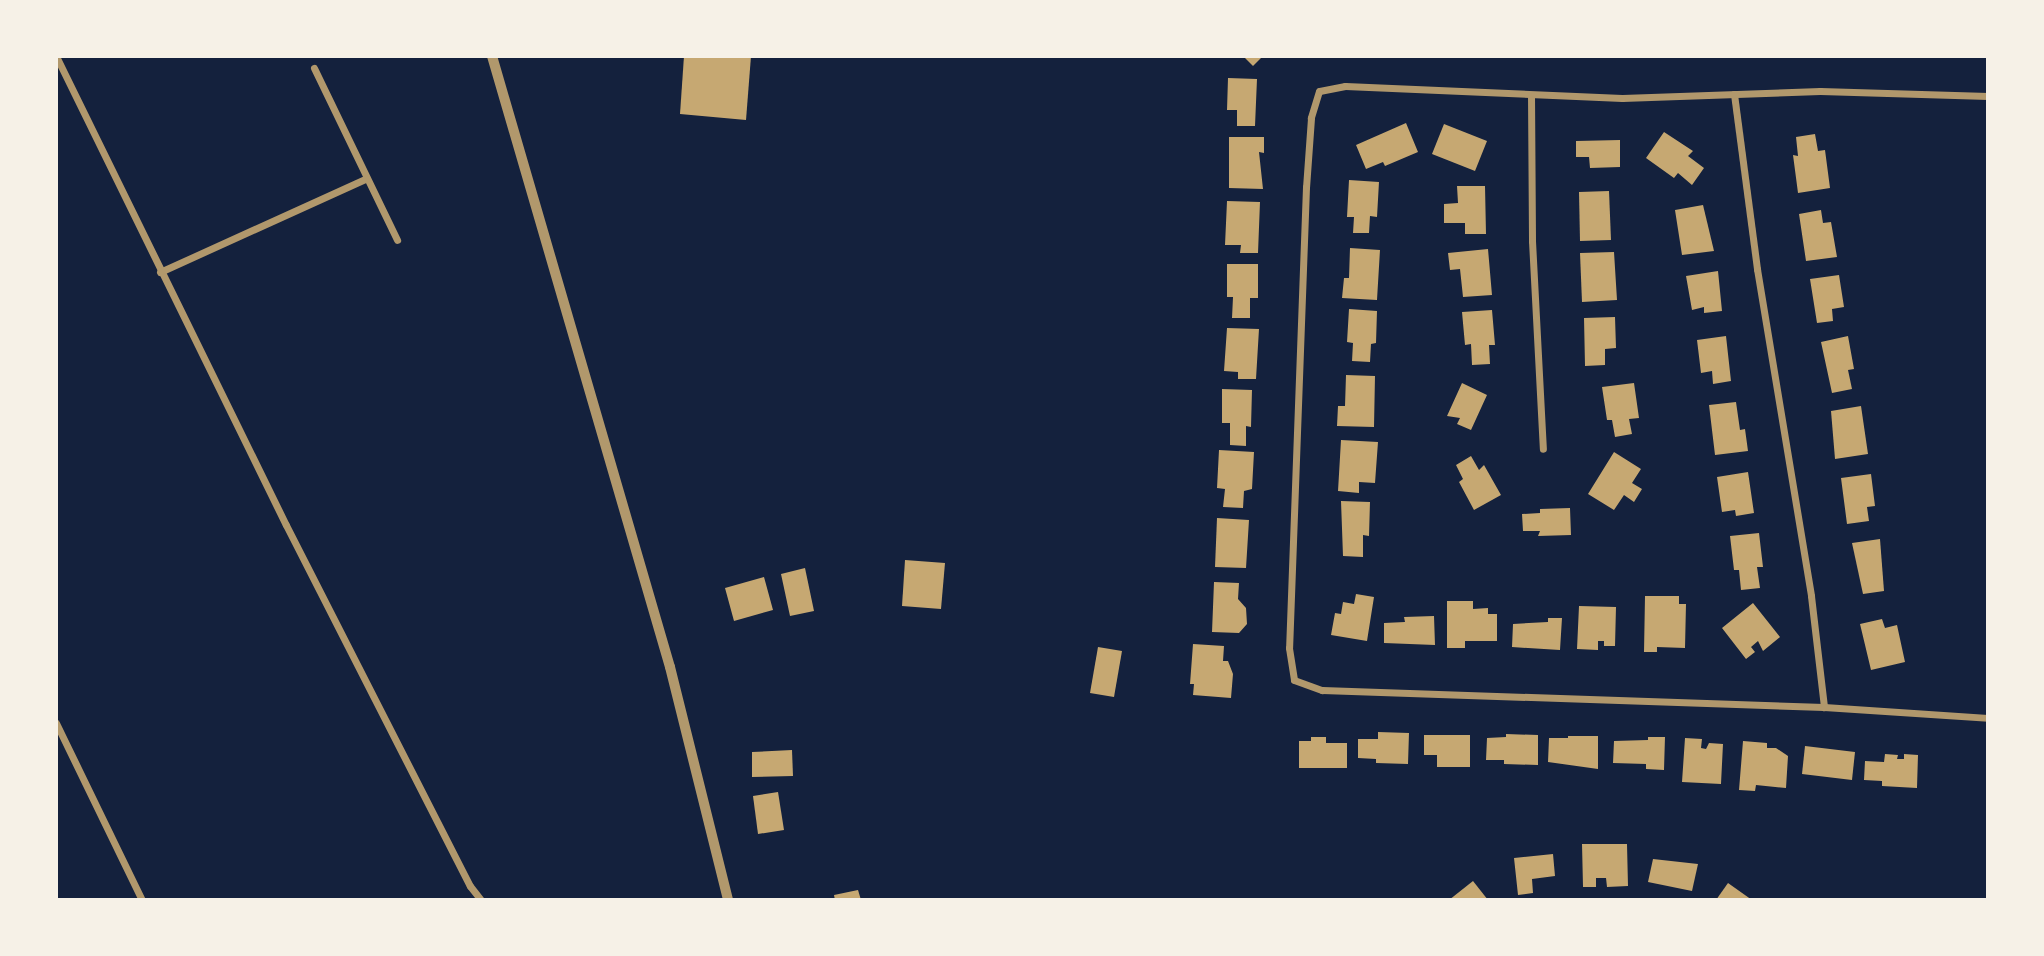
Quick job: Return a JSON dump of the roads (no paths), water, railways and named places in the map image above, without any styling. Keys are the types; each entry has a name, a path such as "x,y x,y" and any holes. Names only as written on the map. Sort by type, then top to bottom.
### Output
{"street":[{"path":"56,56 160,272 470,886 481,900"},
{"path":"492,56 670,667 728,900"},
{"path":"314,68 397,240"},
{"path":"1988,96 1820,91 1622,98 1345,86 1319,91 1311,118 1306,187 1289,648 1294,680 1322,690 1824,708 1988,718"},
{"path":"1734,94 1757,269 1811,596 1824,708"},
{"path":"1531,95 1532,241 1544,449"},
{"path":"160,272 367,178"},
{"path":"56,723 142,900"}]}
